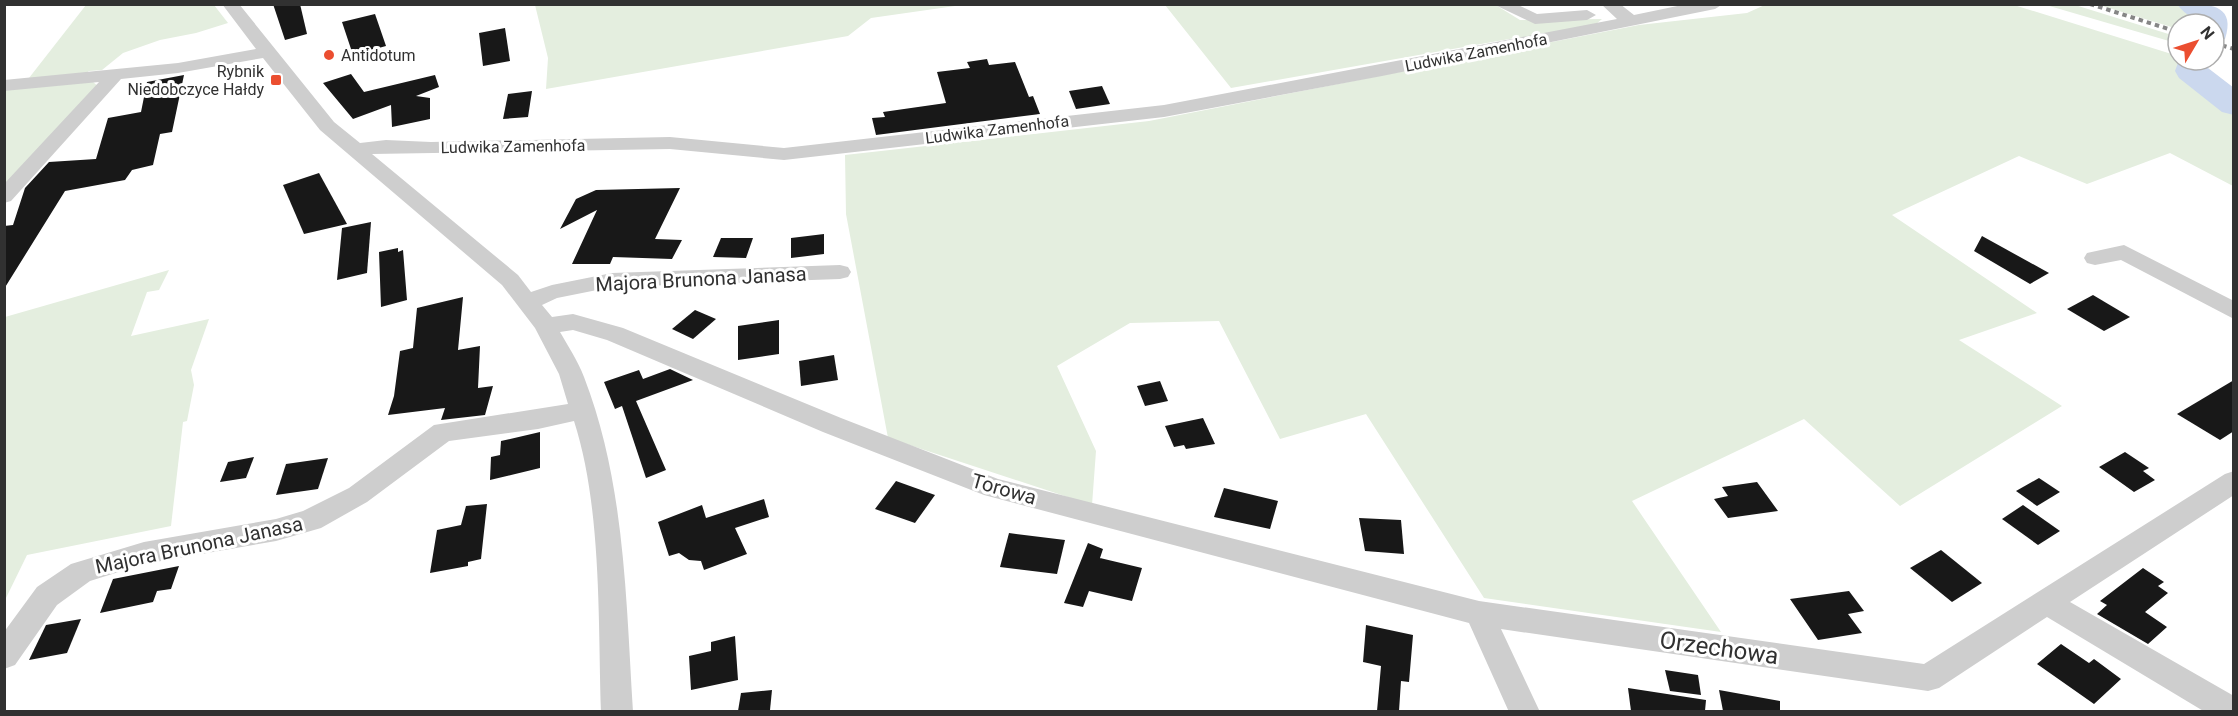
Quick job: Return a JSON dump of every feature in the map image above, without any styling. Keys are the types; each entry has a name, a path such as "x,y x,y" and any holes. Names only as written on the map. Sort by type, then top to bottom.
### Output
{"street":[{"path":"230,4 316,114 504,276 529,301 546,326 583,410 594,448 604,501 617,711"},
{"name":"Ludwika Zamenhofa","path":"1501,4 1535,19 1589,15 1631,21"},
{"path":"1609,4 1631,21"},
{"name":"Ludwika Zamenhofa","path":"356,150 386,146 430,148 670,143 784,154 1164,111 1382,71 1715,4"},
{"path":"4,86 114,75 244,58 267,51"},
{"path":"4,197 114,75"},
{"path":"2095,258 2124,252 2234,311"},
{"name":"Majora Brunona Janasa","path":"529,301 552,292 612,280 840,272"},
{"name":"Torowa","path":"546,326 573,322 615,334 832,425 993,488 1479,613"},
{"name":"Majora Brunona Janasa","path":"4,656 47,596 81,572 144,553 276,530 311,520 358,495 443,432 538,420 583,410"},
{"name":"Orzechowa","path":"1479,613 1928,678 2234,481"},
{"path":"2046,602 2233,711"},
{"path":"1479,613 1525,711"}],"green space":[{"path":"535,4 962,5 871,18 848,36 546,89 548,58"},
{"path":"1494,4 1520,20 1602,19 1596,24 1519,41 1515,38 1231,88 1165,5"},
{"path":"1767,4 2014,5 2166,52 2166,72 2182,72 2234,111 2233,186 2170,153 2087,184 2019,156 1892,215 2037,313 1959,340 2062,406 1900,506 1804,419 1632,501 1721,632 1484,598 1366,414 1280,439 1219,321 1130,323 1057,366 1096,451 1092,505 888,438 846,214 845,155 1149,121 1639,25 1747,13"},
{"path":"86,5 214,5 228,23 196,33 160,40 123,53 102,70 89,71 80,77 29,78"},
{"path":"2046,5 2075,5 2166,33 2166,40"},
{"path":"2099,5 2180,5 2189,8 2191,12 2166,12 2166,25"},
{"path":"93,82 99,87 5,185 5,90"},
{"path":"169,270 159,290 147,292 131,336 209,319 191,370 194,385 187,421 183,422 171,526 27,555 5,600 5,317"}],"building":[{"path":"273,4 300,4 307,34 285,40"},
{"path":"375,14 386,46 353,55 342,22"},
{"path":"505,28 510,61 483,66 479,33"},
{"path":"987,59 989,65 1015,62 1029,97 1033,96 1040,114 876,135 872,118 885,117 883,112 946,103 937,72 970,68 967,62"},
{"path":"351,74 364,92 435,75 439,87 416,96 430,98 430,119 392,127 391,105 353,119 323,83"},
{"path":"184,75 172,132 160,134 153,165 132,170 125,180 65,191 4,289 4,226 13,225 25,188 49,162 96,159 108,118 141,112 147,82"},
{"path":"1102,86 1110,104 1076,109 1069,91"},
{"path":"532,91 528,117 503,119 508,94"},
{"path":"319,173 347,224 304,234 283,185"},
{"path":"680,188 655,239 682,240 672,259 613,257 610,264 572,264 597,210 560,229 576,199 596,190"},
{"path":"371,222 367,273 337,280 342,228"},
{"path":"824,234 824,254 791,258 791,238"},
{"path":"1982,236 2049,273 2030,284 1974,251"},
{"path":"721,238 753,238 746,258 713,257"},
{"path":"398,248 398,252 403,250 407,300 381,307 379,252"},
{"path":"2093,295 2130,317 2104,331 2067,309"},
{"path":"463,297 458,350 480,346 478,388 493,386 485,415 441,420 445,408 388,415 394,396 400,351 413,348 417,308"},
{"path":"695,310 716,319 693,339 672,329"},
{"path":"779,320 779,354 738,360 738,326"},
{"path":"834,355 838,380 801,386 799,361"},
{"path":"670,369 693,380 636,401 666,470 646,478 622,406 615,409 604,382 639,370 643,379"},
{"path":"2234,380 2234,431 2220,440 2177,414"},
{"path":"1160,381 1168,401 1145,406 1137,386"},
{"path":"1203,418 1215,444 1186,449 1184,445 1174,447 1165,426"},
{"path":"540,432 540,468 490,480 491,457 500,455 501,441"},
{"path":"2125,452 2149,468 2143,471 2155,480 2134,492 2099,467"},
{"path":"254,457 246,478 220,482 228,462"},
{"path":"328,458 318,489 276,495 286,464"},
{"path":"2039,478 2060,492 2037,506 2016,491"},
{"path":"896,481 935,495 915,523 875,509"},
{"path":"1757,482 1778,511 1728,518 1714,499 1728,496 1722,487"},
{"path":"1224,488 1278,501 1270,529 1214,517"},
{"path":"764,499 769,517 735,528 747,554 704,570 701,561 689,560 679,553 669,556 658,522 702,505 706,518"},
{"path":"487,504 481,559 468,562 468,566 430,573 437,530 461,525 466,506"},
{"path":"2023,505 2060,531 2038,545 2002,519"},
{"path":"1359,518 1401,520 1404,554 1365,551"},
{"path":"1009,533 1065,540 1057,574 1000,567"},
{"path":"1088,543 1103,549 1100,558 1142,568 1132,601 1089,591 1083,607 1064,603"},
{"path":"1941,550 1982,583 1952,602 1910,568"},
{"path":"179,566 171,589 157,591 153,602 100,613 113,579"},
{"path":"2143,568 2164,582 2158,586 2168,593 2145,612 2167,627 2148,644 2097,614 2107,605 2100,601"},
{"path":"1849,591 1864,611 1848,614 1862,633 1818,640 1790,599"},
{"path":"81,619 67,653 29,660 46,625"},
{"path":"1366,625 1413,635 1409,682 1401,681 1399,711 1377,711 1381,666 1363,662"},
{"path":"735,636 738,680 691,690 689,656 711,651 711,642"},
{"path":"2061,644 2089,663 2094,659 2121,679 2094,704 2037,664"},
{"path":"1665,670 1698,675 1701,695 1670,691"},
{"path":"1628,688 1706,700 1705,711 1631,711"},
{"path":"772,690 770,710 738,711 741,693"},
{"path":"1719,690 1780,701 1780,711 1723,711"}],"waterway":[{"path":"2192,4 2207,12"},
{"path":"2192,72 2234,105"}],"railway":[{"path":"2090,4 2166,28"},
{"path":"2226,47 2234,49"}],"place":[{"name":"Antidotum","path":"329,55"},
{"name":"Rybnik Niedobczyce Hałdy","path":"276,80"}]}
